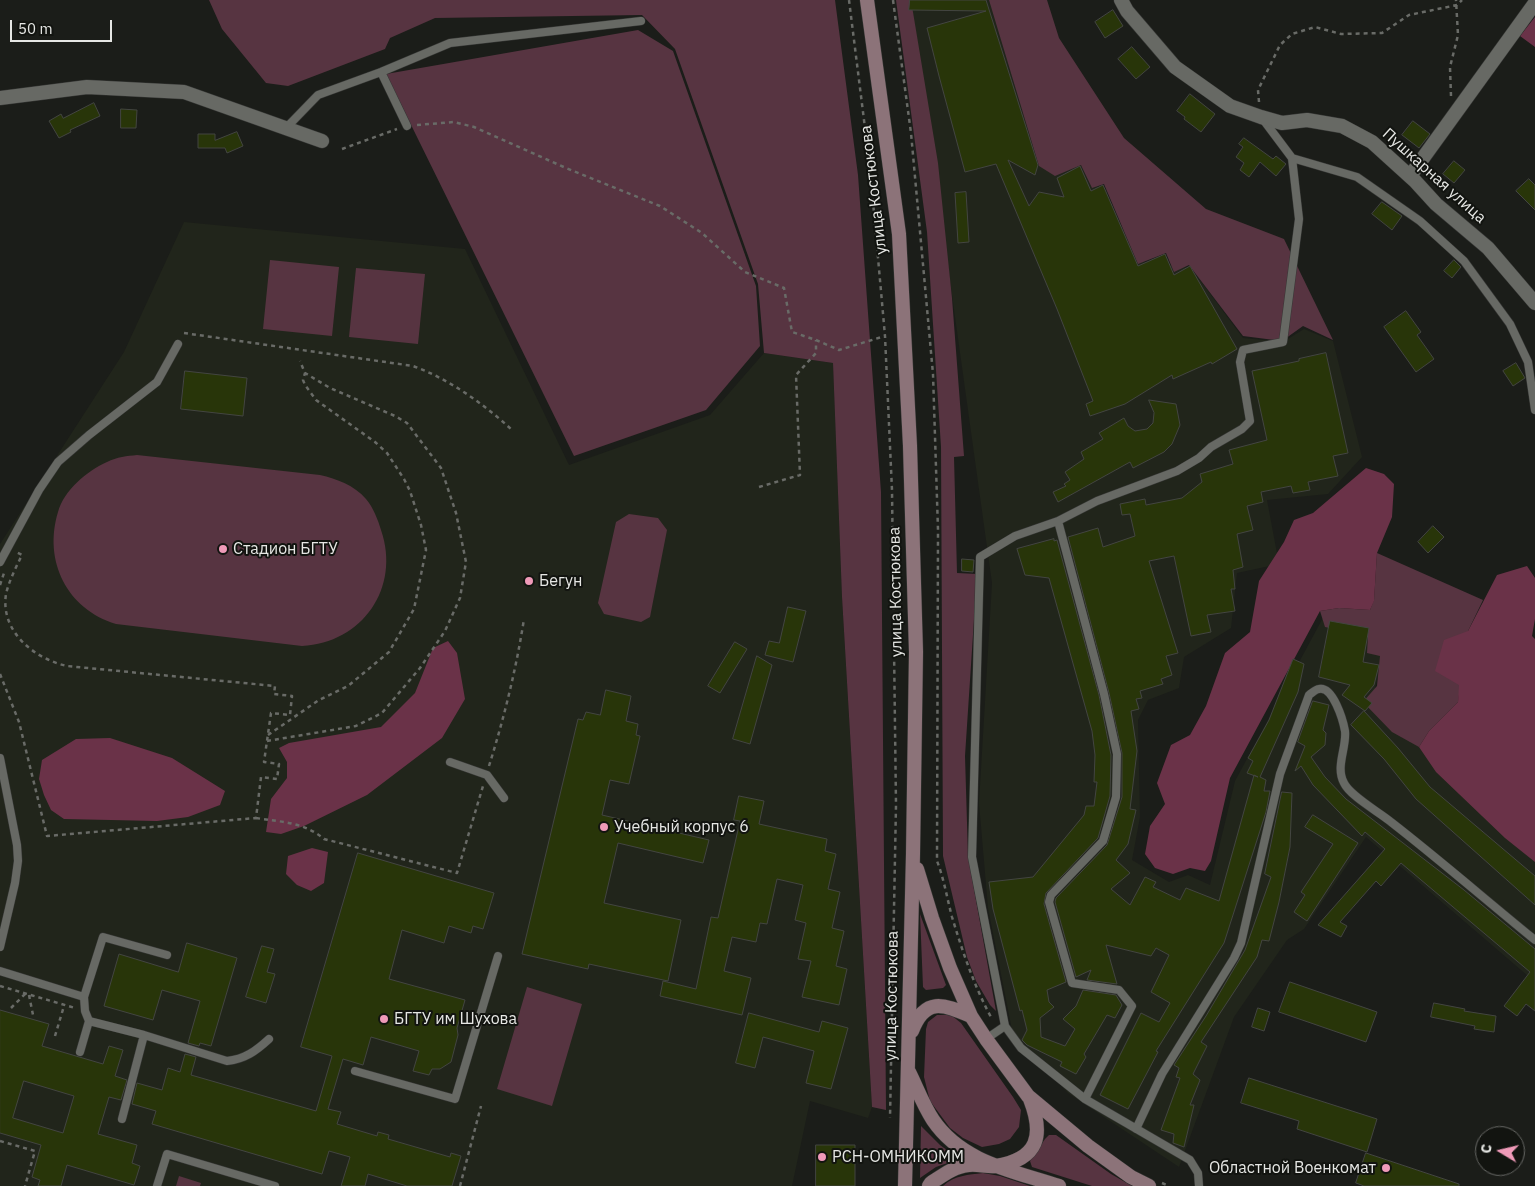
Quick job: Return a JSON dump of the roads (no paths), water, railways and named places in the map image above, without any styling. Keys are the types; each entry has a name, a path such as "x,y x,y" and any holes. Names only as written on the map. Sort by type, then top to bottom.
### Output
{"main road":[{"name":"улица Костюкова","path":"867,0 899,234 910,436 916,652 905,1186"},
{"path":"913,854 932,918 950,968 971,1016 1028,1096 1036,1115 1038,1132 1032,1150 1017,1161 995,1166 969,1165 953,1169 931,1185"},
{"path":"909,1038 917,1018 927,1008 950,1007 971,1016"},
{"path":"908,1069 924,1105 934,1121 945,1134 972,1155 995,1166 1059,1186"},
{"path":"1028,1096 1088,1146 1131,1177 1155,1184"}],"street":[{"name":"Пушкарная улица","path":"1121,0 1127,11 1175,67 1230,106 1282,123 1307,120 1342,126 1372,142 1410,176 1436,204 1488,248 1535,303"},
{"path":"1410,176 1535,3"},
{"path":"0,98 87,87 184,92 322,141"}],"lane":[{"path":"286,128 318,95 450,44 641,21"},
{"path":"381,72 407,126"},
{"path":"1199,1186 1198,1173 1190,1160 1085,1098 1021,1048 1002,1028 972,857 980,557 1015,536 1058,521 1097,501 1176,471 1242,429 1250,421 1240,362 1243,350 1283,342 1299,219 1292,158 1261,117"},
{"path":"1292,158 1357,177 1420,221 1464,261 1510,324 1528,362 1535,410"},
{"path":"0,562 39,490 58,462 89,435 157,382 178,344"},
{"path":"1058,521 1108,711 1117,754 1116,798 1103,841 1051,895 1049,902 1072,983 1119,990 1132,1006 1085,1098"},
{"path":"1136,1129 1162,1074 1234,958 1241,943 1280,774 1310,695 1318,689 1325,689 1331,694 1340,714 1345,732 1341,771 1343,783 1350,791 1391,822 1535,940"},
{"path":"0,758 17,844 18,861 15,883 0,947"},
{"path":"450,762 487,775 504,798"},
{"path":"80,1052 89,1021 85,1011 84,997 103,936 167,955"},
{"path":"356,1071 455,1099 498,956"},
{"path":"0,971 84,997"},
{"path":"89,1021 144,1035 227,1061 238,1060 252,1054 269,1039"},
{"path":"986,1039 1002,1028"},
{"path":"122,1118 144,1035"},
{"path":"157,1186 167,1154 275,1186"}],"place":[{"name":"Стадион БГТУ","path":"223,549"},
{"name":"Бегун","path":"529,581"},
{"name":"Учебный корпус 6","path":"604,827"},
{"name":"БГТУ им Шухова","path":"384,1019"},
{"name":"РСН-ОМНИКОММ","path":"822,1157"},
{"name":"Областной Военкомат","path":"1386,1168"}]}
